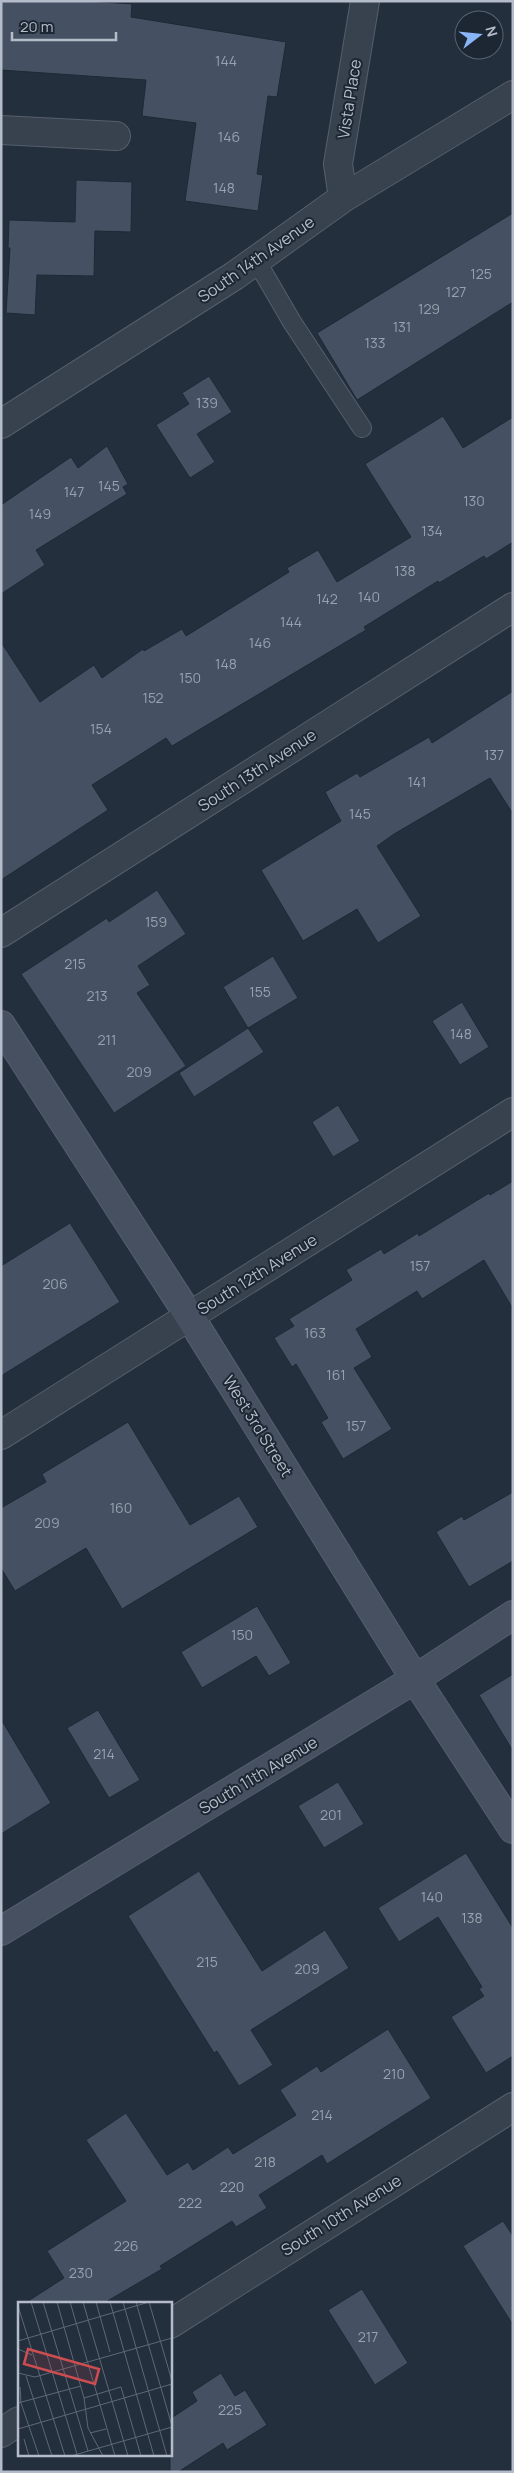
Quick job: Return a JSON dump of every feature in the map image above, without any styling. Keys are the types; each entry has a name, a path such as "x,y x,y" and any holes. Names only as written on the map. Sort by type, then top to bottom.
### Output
{"street":[{"name":"Vista Place","path":"343,198 338,164 364,1"},
{"name":"South 14th Avenue","path":"1,424 160,325 343,198 513,95"},
{"path":"1,130 116,136"},
{"name":"South 13th Avenue","path":"1,934 513,607"},
{"name":"West 3rd Street","path":"1,1025 190,1317 415,1679 513,1829"},
{"name":"South 12th Avenue","path":"1,1435 513,1112"},
{"name":"South 11th Avenue","path":"1,1931 415,1679 513,1616"},
{"name":"South 10th Avenue","path":"171,2323 513,2107"},
{"path":"1,2432 18,2422"}],"lane":[{"path":"256,260 292,322 362,428"}],"building":[{"path":"1,1 87,1 132,4 131,17 286,42 277,97 268,96 257,174 263,175 258,211 185,201 196,123 142,116 146,80 1,70"},
{"path":"76,180 132,182 131,232 95,231 94,276 37,275 35,315 6,313 10,248 8,248 9,220 75,222"},
{"path":"513,213 513,302 357,400 317,333"},
{"path":"209,376 232,412 197,434 215,462 190,478 156,425 189,404 182,393"},
{"path":"443,416 463,448 513,417 513,542 486,559 484,556 439,583 438,581 364,627 366,630 172,746 166,738 92,785 108,810 1,880 1,642 40,702 94,665 102,678 143,649 144,651 182,629 186,636 289,572 287,568 318,550 337,582 411,537 365,464"},
{"path":"107,446 128,484 123,487 127,494 36,550 45,565 1,594 1,505 71,457 78,468"},
{"path":"513,691 513,814 490,778 394,834 377,846 421,916 378,943 357,909 303,941 261,870 341,821 325,792 357,773 360,777 429,737 432,743"},
{"path":"157,890 186,934 138,966 150,985 137,993 186,1066 114,1113 21,974 107,918 109,922"},
{"path":"273,956 298,998 248,1028 223,987"},
{"path":"462,1002 489,1047 460,1065 432,1021"},
{"path":"248,1028 264,1052 194,1097 179,1073"},
{"path":"338,1105 360,1141 333,1157 312,1122"},
{"path":"513,1181 513,1309 484,1260 422,1299 417,1291 356,1329 372,1357 354,1368 392,1429 343,1459 321,1422 328,1418 296,1364 292,1367 274,1338 294,1326 289,1319 352,1280 346,1270 381,1249 384,1254 418,1233 419,1236 489,1193 490,1195"},
{"path":"70,1223 120,1302 1,1376 1,1266"},
{"path":"128,1422 190,1525 239,1496 258,1527 122,1609 86,1548 15,1591 1,1568 1,1508 46,1482 42,1474"},
{"path":"513,1492 513,1561 469,1587 436,1532 462,1516 464,1520"},
{"path":"257,1606 291,1663 269,1676 256,1656 202,1688 181,1652"},
{"path":"513,1674 513,1751 479,1695"},
{"path":"98,1710 140,1780 109,1798 67,1728"},
{"path":"1,1719 51,1803 1,1834"},
{"path":"338,1782 364,1824 324,1848 298,1806"},
{"path":"466,1853 513,1928 513,2056 486,2073 451,2017 484,1996 479,1989 482,1987 438,1917 399,1942 378,1908"},
{"path":"199,1871 262,1971 325,1930 349,1968 251,2030 273,2065 239,2086 217,2051 214,2053 128,1916"},
{"path":"388,2029 431,2098 327,2164 322,2155 259,2195 267,2208 236,2227 232,2221 160,2266 162,2269 106,2302 27,2302 64,2278 47,2251 126,2201 86,2140 126,2113 167,2175 188,2162 193,2170 228,2147 233,2154 296,2115 280,2090 317,2066 321,2072"},
{"path":"503,2221 513,2236 513,2325 463,2246"},
{"path":"362,2289 408,2363 375,2385 328,2310"},
{"path":"221,2373 235,2396 245,2390 267,2425 227,2450 223,2443 178,2472 170,2472 171,2418 197,2401 192,2392"}]}
